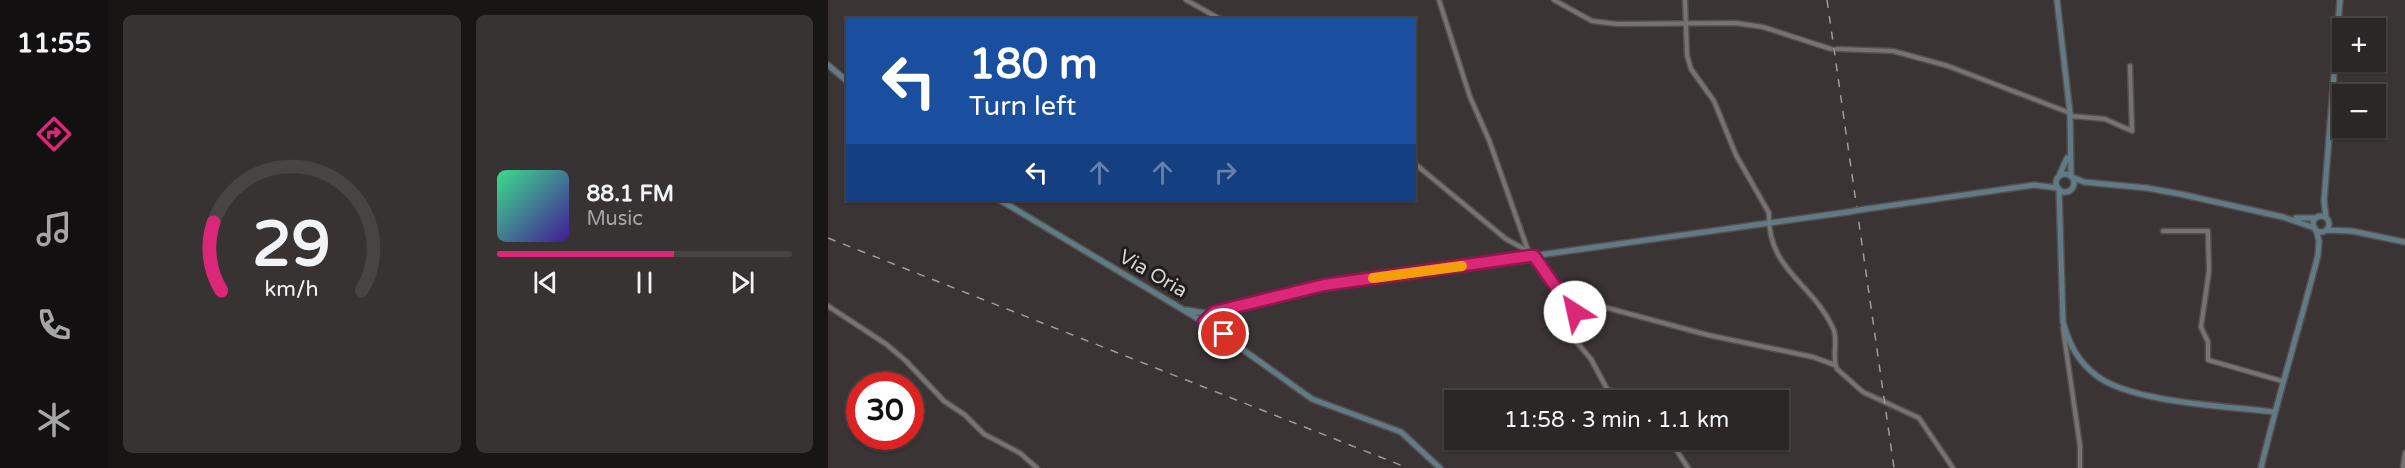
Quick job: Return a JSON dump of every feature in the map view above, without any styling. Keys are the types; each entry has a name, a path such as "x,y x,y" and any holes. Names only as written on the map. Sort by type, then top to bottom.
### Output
{"main road":[{"path":"2057,0 2070,115 2071,177 2074,182 2060,209"},
{"path":"2261,468 2282,381 2294,348 2319,246 2326,230 2324,201 2340,0"},
{"path":"828,65 846,80"},
{"path":"2069,150 2056,182 2059,189 2063,322 2068,338 2083,363 2097,376 2122,389 2164,398 2274,412"},
{"path":"1182,309 1214,312 1324,285 1530,254 2034,185 2065,174 2097,183 2147,188 2283,217 2315,229 2352,231 2405,242"},
{"path":"2034,185 2070,190 2097,183"},
{"name":"Via Oria","path":"1002,201 1205,323 1317,403 1401,432 1440,468"},
{"path":"2319,246 2315,229 2316,217 2324,201"},
{"path":"2283,217 2327,219 2352,231"},
{"path":"1205,323 1226,312 1267,298"},
{"path":"1205,323 1214,312"},
{"path":"1226,312 1219,323 1228,339"}],"street":[{"path":"1186,0 1218,18"},
{"path":"1439,0 1470,97 1490,140 1530,254"},
{"path":"1554,0 1586,20 1617,24 1745,24 1831,49"},
{"path":"1685,0 1687,55 1692,69 1714,102 1736,155 1769,213 1769,223 1779,260 1815,299 1833,330 1835,365 1843,376 1860,390 1919,418 1953,468"},
{"path":"1837,49 1893,51 1948,66 2070,115 2105,119 2132,131 2130,66"},
{"path":"1416,166 1506,238 1530,254 1555,286 1574,299 1708,336 1813,357 1835,365"},
{"path":"2163,231 2208,231 2209,271 2201,331 2208,342 2210,362 2282,381"},
{"path":"1574,299 1573,338 1591,359 1609,390"},
{"path":"828,306 886,344 944,401 965,415 984,434 1020,453 1037,468"},
{"path":"2063,322 2068,374 2080,446 2080,468"},
{"path":"1676,450 1688,468"},
{"path":"2403,468 2405,453"}],"railway":[{"path":"1827,0 1894,468"},
{"path":"828,238 1408,468"}],"slow traffic":[{"path":"1373,278 1462,266"}],"route":[{"path":"1224,334 1228,339 1204,322 1207,316 1242,304 1324,285 1530,256 1534,256 1555,286 1574,299 1575,312"}]}
